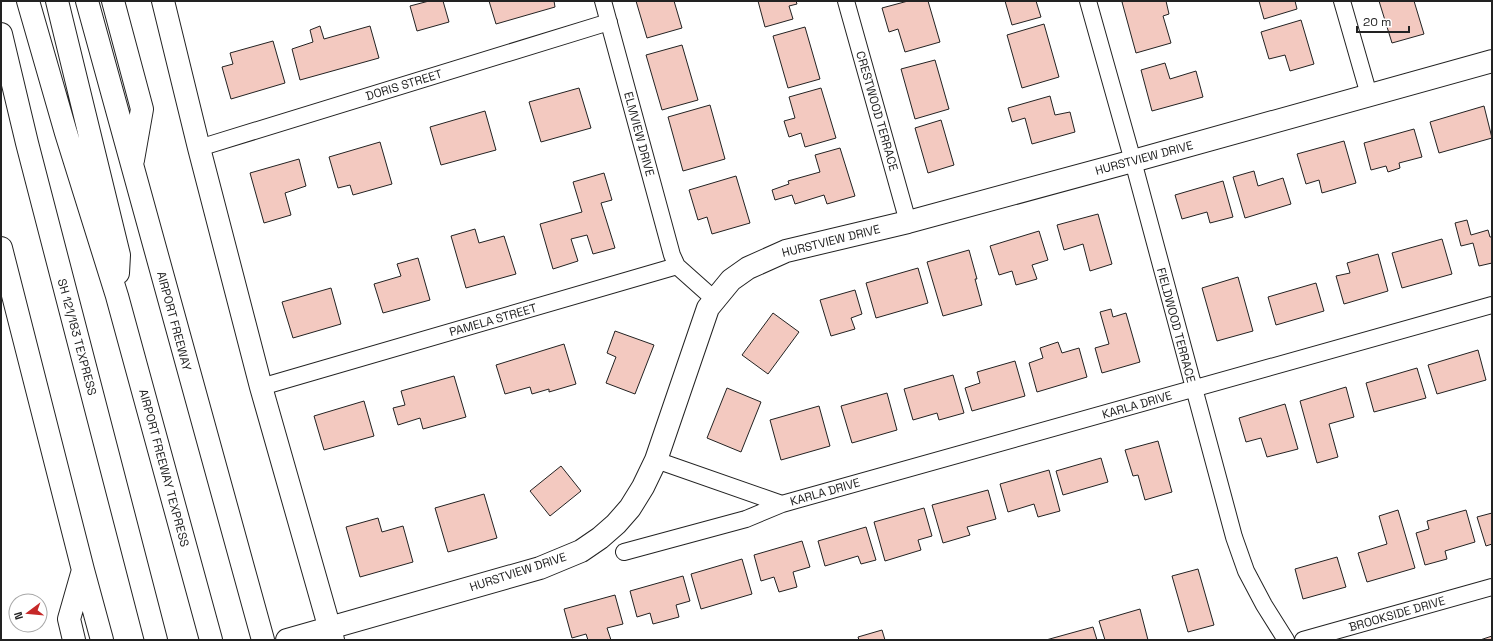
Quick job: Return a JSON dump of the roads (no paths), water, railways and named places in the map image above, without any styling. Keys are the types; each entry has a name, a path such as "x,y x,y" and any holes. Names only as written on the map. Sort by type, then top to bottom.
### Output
{"main road":[{"path":"28,1 66,133 117,296"},
{"path":"57,1 120,255 117,296"},
{"name":"AIRPORT FREEWAY","path":"87,1 262,640"},
{"path":"113,1 142,109 132,168"},
{"path":"162,1 261,388 331,634"},
{"name":"SH 121/183 TEXPRESS","path":"1,34 30,158 156,640"},
{"name":"HURSTVIEW DRIVE","path":"293,638 331,634 540,568 581,551 600,538 616,524 630,508 643,487 656,460 708,308 731,280 748,268 786,251 908,222 1492,61"},
{"path":"1,248 102,640"},
{"name":"AIRPORT FREEWAY TEXPRESS","path":"117,296 211,640"},
{"path":"74,640 69,619 83,570"}],"street":[{"name":"ELMVIEW DRIVE","path":"603,1 672,256 677,266"},
{"name":"CRESTWOOD TERRACE","path":"846,1 908,222"},
{"name":"FIELDWOOD TERRACE","path":"1088,1 1133,161 1193,389 1234,537 1246,571 1264,605 1286,640"},
{"path":"1342,1 1369,95"},
{"name":"DORIS STREET","path":"199,148 609,22"},
{"path":"677,266 714,299"},
{"name":"PAMELA STREET","path":"261,388 677,266"},
{"name":"KARLA DRIVE","path":"624,552 746,519 782,504 1492,305"},
{"name":"KARLA DRIVE","path":"656,460 782,504"},
{"name":"BROOKSIDE DRIVE","path":"1303,640 1492,587"}]}
